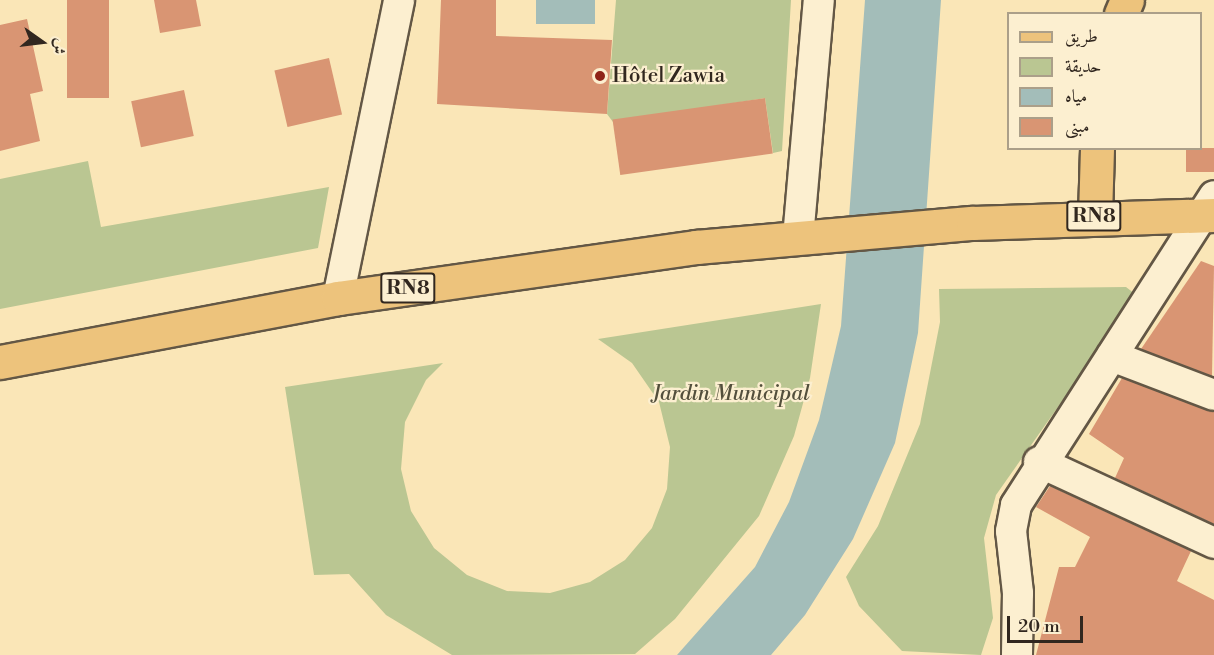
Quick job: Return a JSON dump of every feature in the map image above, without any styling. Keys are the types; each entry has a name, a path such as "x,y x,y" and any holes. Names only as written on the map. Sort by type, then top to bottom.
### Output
{"main road":[{"path":"1095,216 1097,150"},
{"name":"RN8","path":"0,362 338,298 696,247 974,223 1210,209"}],"street":[{"path":"338,298 399,0"},
{"path":"808,237 819,0"},
{"path":"1017,655 1018,592 1011,531 1016,505 1039,462 1210,209"},
{"path":"1112,356 1214,395"},
{"path":"1039,462 1214,543"}],"green space":[{"path":"616,0 791,0 782,151 773,153 765,98 613,122 607,114"},
{"path":"88,161 101,227 329,187 318,248 0,309 0,179"},
{"path":"1126,287 1135,294 1132,302 996,495 984,538 993,618 981,655 902,651 859,606 846,577 878,526 920,424 940,322 939,289"},
{"name":"Jardin Municipal","path":"821,304 810,378 794,436 759,516 675,619 635,654 452,655 386,615 349,574 314,575 285,387 443,363 426,380 405,422 401,469 411,511 434,548 467,575 507,591 550,593 590,582 625,560 652,528 667,489 670,447 659,402 632,363 598,339"}],"water":[{"path":"536,0 595,0 595,24 536,24"},
{"path":"865,0 941,0 918,333 895,443 853,539 805,615 771,655 677,655 755,567 789,502 819,420 841,326"}],"building":[{"path":"67,0 109,0 109,98 67,98"},
{"path":"154,0 196,0 201,26 160,33"},
{"path":"441,0 496,0 496,36 612,40 607,114 437,104"},
{"path":"27,19 43,91 30,94 40,141 0,151 0,25"},
{"path":"329,58 342,115 287,127 274,71"},
{"path":"184,90 194,136 141,147 131,101"},
{"path":"765,98 773,153 620,175 612,119"},
{"path":"1214,148 1214,172 1186,172 1186,150"},
{"path":"1201,261 1214,266 1212,376 1141,349"},
{"path":"1122,378 1214,412 1214,524 1115,478 1124,458 1089,434"},
{"path":"1050,486 1191,551 1177,581 1214,600 1214,655 1036,655 1059,567 1075,567 1090,537 1036,507"}],"place":[{"name":"Hôtel Zawia","path":"600,76"}]}
